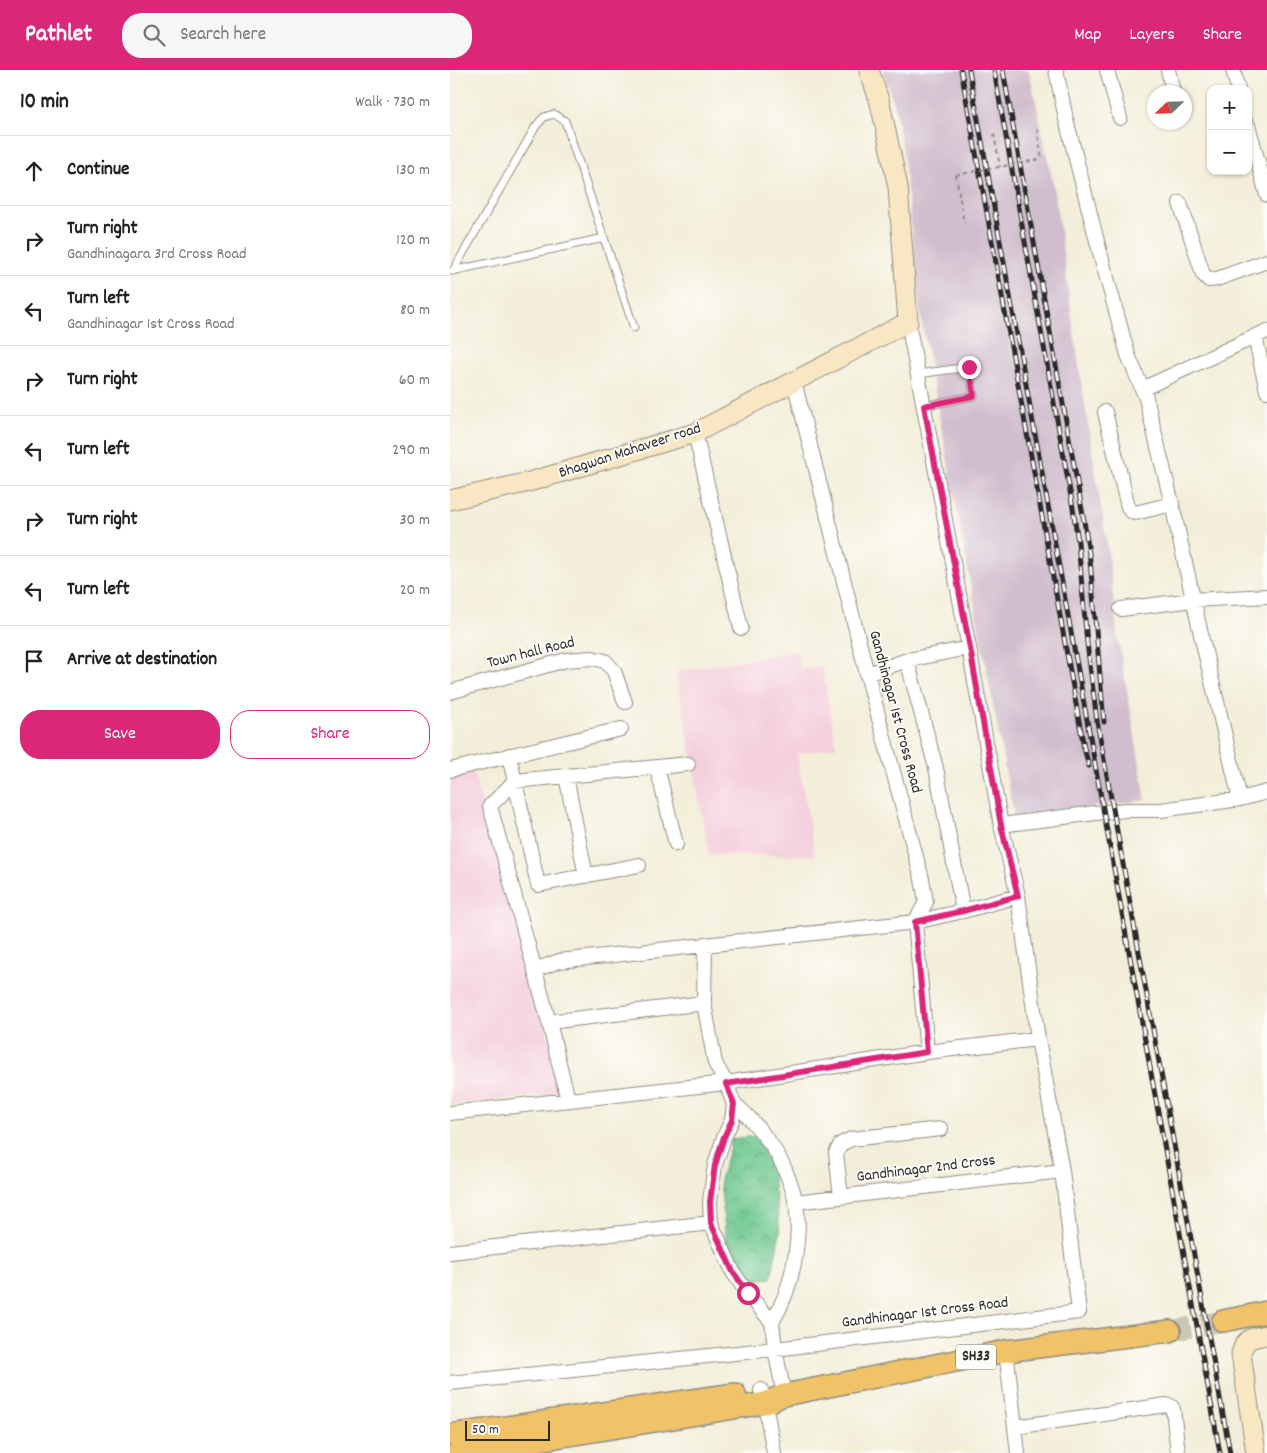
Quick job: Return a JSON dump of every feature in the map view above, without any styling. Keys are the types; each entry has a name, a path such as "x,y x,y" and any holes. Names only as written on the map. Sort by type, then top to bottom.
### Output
{"main road":[{"path":"1224,1321 1267,1312"},
{"name":"SH33","path":"453,1438 784,1395 1006,1351 1170,1331"}],"street":[{"path":"869,70 880,103 898,187 908,322 970,648 1001,825 1018,896 1038,1039 1062,1171"},
{"path":"1056,70 1066,119 1128,355 1146,398 1240,799"},
{"path":"1107,70 1120,118"},
{"path":"1168,70 1171,85"},
{"path":"1237,71 1238,85"},
{"path":"1249,130 1267,195"},
{"path":"1180,203 1203,274 1209,280 1217,279 1267,261"},
{"name":"Bhagwan Mahaveer road","path":"450,500 529,482 694,433 908,322"},
{"path":"1142,389 1261,334 1267,392"},
{"name":"Gandhinagar 1st Cross Road","path":"794,381 866,674 922,879 926,902 915,922"},
{"path":"1105,412 1128,507 1136,513 1172,504"},
{"path":"694,433 741,628"},
{"path":"1121,609 1193,600 1267,596"},
{"path":"866,674 906,660 970,648"},
{"name":"Town hall Road","path":"450,692 566,660 592,658 605,661 614,671 626,702"},
{"path":"906,660 936,768 963,911"},
{"path":"450,770 621,729"},
{"path":"509,755 538,885 639,866"},
{"path":"568,1100 549,1022 490,806 515,780 688,764"},
{"path":"657,767 676,844"},
{"path":"566,776 586,876"},
{"path":"1001,825 1126,810 1161,810 1240,799 1267,792"},
{"path":"535,970 559,961 915,922 1018,896"},
{"path":"915,922 927,1052"},
{"path":"705,944 704,1003 715,1063 734,1104 753,1122 772,1145 792,1186 795,1202 798,1234 796,1254 784,1300 772,1322"},
{"path":"549,1022 704,1003"},
{"path":"450,1113 726,1084 927,1052 1038,1039"},
{"path":"734,1104 732,1120 715,1165 710,1202 711,1223 733,1272 772,1322 784,1395"},
{"path":"841,1197 836,1153 841,1144 851,1139 941,1129"},
{"name":"Gandhinagar 1st Cross Road","path":"450,1383 775,1349 1079,1312 1062,1171"},
{"name":"Gandhinagar 2nd Cross","path":"795,1202 1062,1171"},
{"path":"450,1252 711,1223"},
{"path":"1256,1453 1241,1354 1243,1343 1251,1338 1267,1335"},
{"path":"1006,1351 1018,1453"},
{"path":"763,1397 774,1453"},
{"path":"1015,1427 1166,1405 1171,1406 1173,1409 1178,1453"}],"lane":[{"path":"452,271 536,126 544,116 554,114 565,122 634,328"},
{"path":"452,271 604,238"},
{"path":"918,374 969,367 974,396 924,406"}],"path":[{"path":"964,223 956,175 1042,159 1037,129"},
{"path":"994,134 1000,166"}],"shaded area":[{"path":"882,70 1029,70 1054,188 1079,367 1109,557 1116,627 1146,800 1014,817 920,312 904,160 895,106"},
{"path":"797,651 800,670 822,666 836,747 797,754 815,856 709,854 676,672"},
{"path":"470,763 536,982 560,1094 450,1105 450,768"}],"green space":[{"path":"755,1136 772,1168 780,1232 771,1278 749,1280 726,1240 720,1180 732,1139"}],"tunnel":[{"path":"1170,1331 1223,1321"}],"railway":[{"path":"961,70 1084,748 1089,766"},
{"path":"969,70 1220,1453"},
{"path":"994,70 1073,508 1097,721 1230,1453"},
{"path":"1003,70 1084,521 1090,560 1104,722"}],"route":[{"path":"748,1293 733,1272 711,1223 710,1202 715,1165 732,1120 734,1104 726,1084 927,1052 915,922 1018,896 1001,825 970,648 924,406 974,396 969,367"}]}
